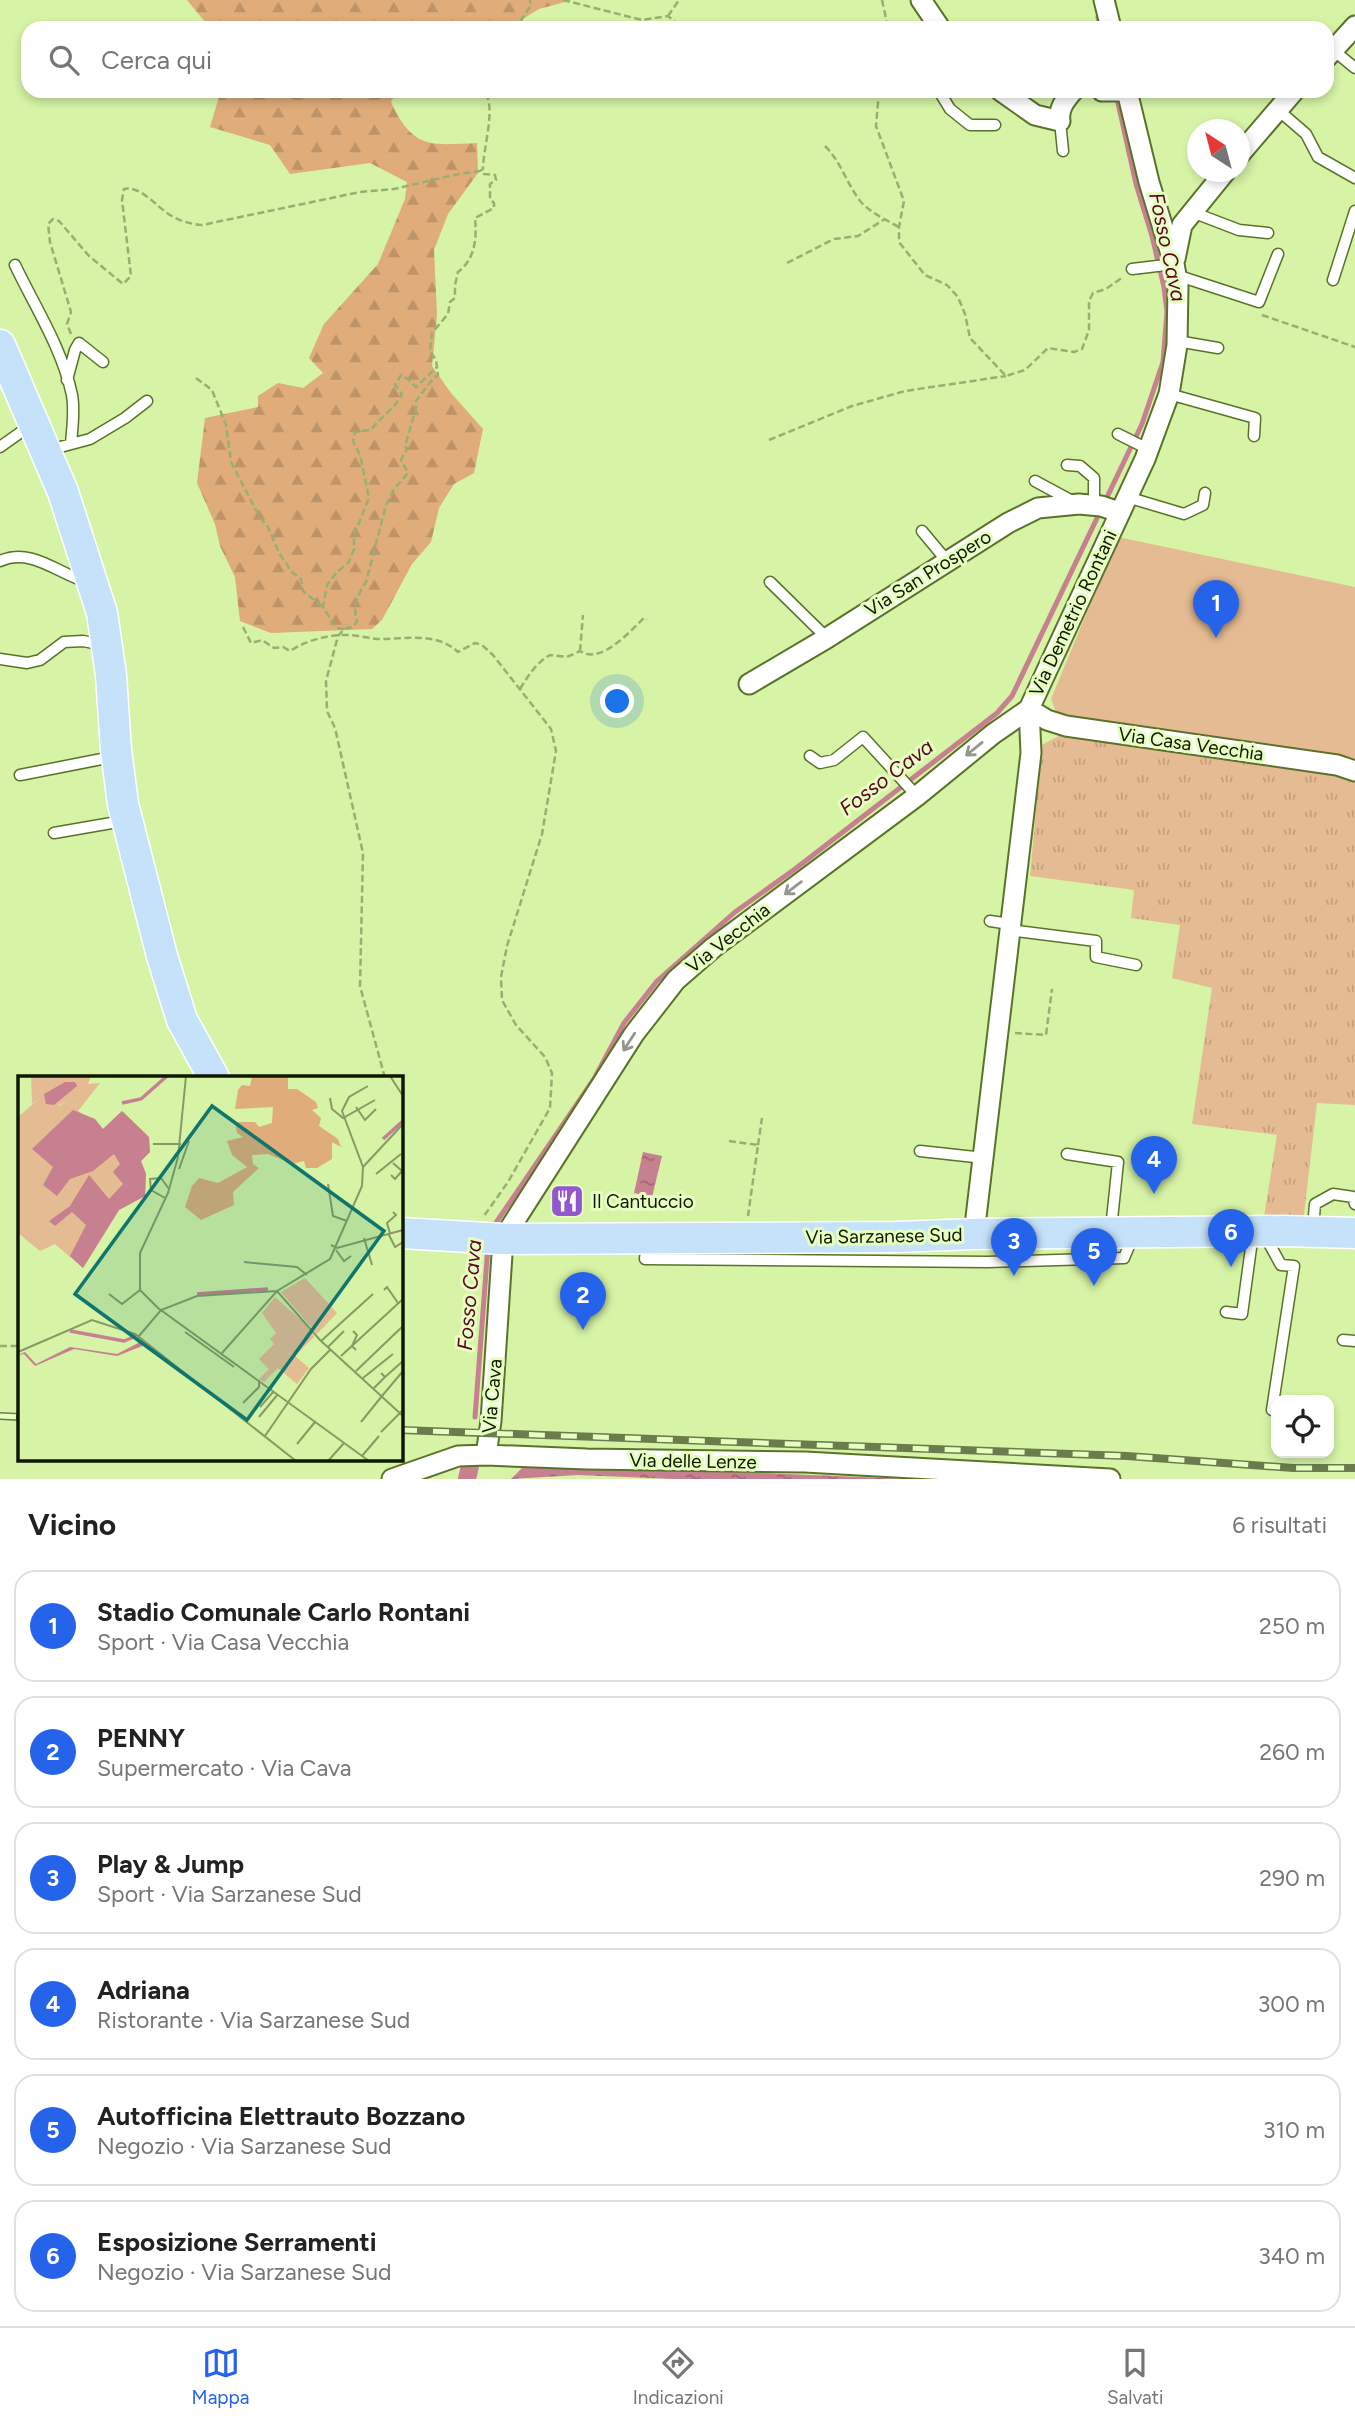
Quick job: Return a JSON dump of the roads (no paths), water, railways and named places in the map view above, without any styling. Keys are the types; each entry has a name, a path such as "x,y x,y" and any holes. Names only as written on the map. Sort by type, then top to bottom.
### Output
{"main road":[{"path":"0,345 34,423 58,448 63,492 102,613 117,756 128,820 181,1020 213,1076"},
{"name":"Via Sarzanese Sud","path":"402,1233 489,1238 744,1238 974,1234 1355,1233"}],"street":[{"path":"921,0 935,21"},
{"path":"1104,0 1109,21"},
{"path":"1334,50 1355,26"},
{"path":"1011,98 1035,115 1060,121 1059,116 1067,98"},
{"name":"Via Demetrio Rontani","path":"974,1234 1031,753 1029,709 1104,505 1144,447 1169,394 1177,341 1172,268 1149,181 1118,98"},
{"path":"1250,142 1287,98"},
{"path":"1172,268 1181,225 1217,182"},
{"name":"Via San Prospero","path":"749,684 1009,523 1038,508 1104,505"},
{"name":"Via Casa Vecchia","path":"1029,709 1047,720 1066,726 1337,765 1355,771"},
{"name":"Via Vecchia","path":"489,1238 634,1034 676,980 714,947 913,792 1029,709"},
{"name":"Via Cava","path":"392,1479 458,1456 486,1455 489,1238"},
{"name":"Via delle Lenze","path":"486,1455 805,1462 1110,1479"}],"lane":[{"path":"1334,56 1355,68"},
{"path":"943,98 950,109 970,125 995,125"},
{"path":"1277,109 1306,134 1318,157 1355,178"},
{"path":"1060,121 1063,152"},
{"path":"1333,280 1355,211"},
{"path":"1192,212 1239,230 1268,233"},
{"path":"1132,269 1151,266 1172,268 1259,302 1278,254"},
{"path":"15,265 49,331 72,397 58,448"},
{"path":"1177,341 1217,348"},
{"path":"67,380 79,344 103,362"},
{"path":"1169,394 1255,418 1255,436"},
{"path":"58,448 90,439 147,401"},
{"path":"0,447 34,423"},
{"path":"1122,436 1144,447"},
{"path":"1067,465 1080,466 1094,478 1104,505"},
{"path":"1035,481 1104,505 1184,514 1203,505 1205,494"},
{"path":"922,531 947,561"},
{"path":"0,561 24,556 43,561 72,578 94,584"},
{"path":"770,582 827,638"},
{"path":"0,659 27,663 40,660 64,642 83,641 107,646"},
{"path":"810,757 821,763 834,760 863,737 913,792"},
{"path":"20,775 117,756"},
{"path":"54,833 128,820"},
{"path":"990,921 1009,927 1096,941 1096,957 1136,965"},
{"path":"920,1151 984,1158"},
{"path":"648,1238 645,1259 988,1262 1124,1258 1118,1162 1067,1154"},
{"path":"1312,1232 1315,1204 1333,1194 1353,1197 1355,1204"},
{"path":"1226,1312 1242,1314 1258,1232"},
{"path":"1258,1232 1281,1265 1294,1266 1274,1395"},
{"path":"1343,1340 1355,1341"}],"water":[{"path":"643,1152 662,1156 652,1197 634,1193"},
{"path":"541,1464 910,1479 674,1479 578,1475 511,1479 522,1468"}],"waterway":[{"name":"Fosso Cava","path":"1098,17 1099,21"},
{"name":"Fosso Cava","path":"491,1230 594,1079 624,1023 657,981 735,912 997,713 1012,696 1142,424 1163,362 1167,312 1164,287 1136,184 1117,98"},
{"name":"Fosso Cava","path":"475,1417 488,1246"},
{"path":"467,1479 470,1466"}],"railway":[{"path":"0,1416 18,1417"},
{"path":"402,1430 1127,1456 1293,1468 1355,1468"}],"place":[{"name":"Stadio Comunale Carlo Rontani","path":"1216,638"},
{"name":"Adriana","path":"1154,1194"},
{"name":"Il Cantuccio","path":"567,1201"},
{"name":"Esposizione Serramenti","path":"1231,1267"},
{"name":"Play & Jump","path":"1014,1276"},
{"name":"Autofficina Elettrauto Bozzano","path":"1094,1286"},
{"name":"PENNY","path":"583,1330"}]}
